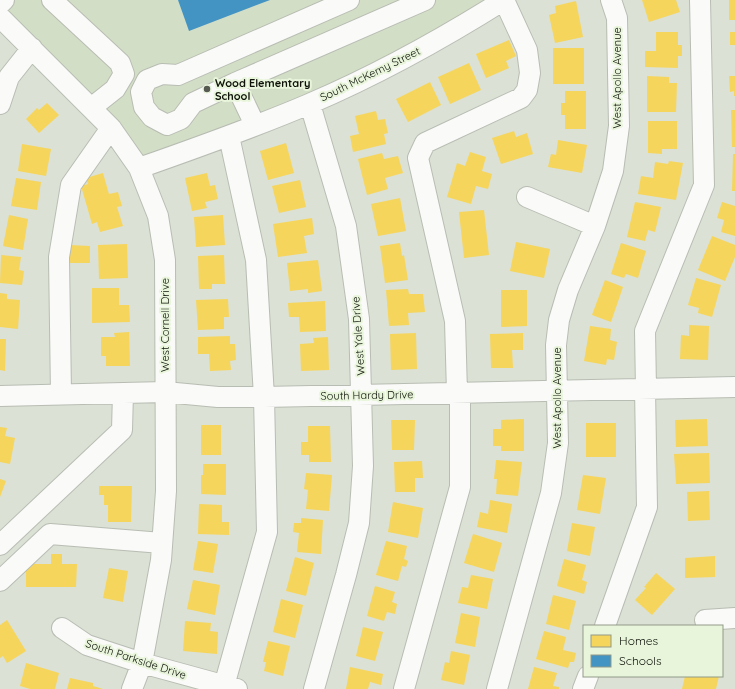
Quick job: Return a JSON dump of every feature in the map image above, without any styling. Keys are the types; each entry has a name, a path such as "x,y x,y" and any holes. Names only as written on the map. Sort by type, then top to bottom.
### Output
{"street":[{"path":"0,4 4,0"},
{"path":"52,0 120,63 124,74 114,89 91,108"},
{"path":"349,0 178,75 162,74 147,80 142,92 144,107 152,117 167,125 180,118 193,103 235,83 425,0"},
{"path":"404,689 460,487 455,321 418,158 425,143 521,98 527,90 530,73 527,50 504,0"},
{"name":"South McKemy Street","path":"139,168 229,136 310,104 374,74 464,25 504,0"},
{"name":"West Apollo Avenue","path":"497,689 551,493 558,443 556,345 559,320 568,290 595,226 613,171 618,126 617,18 611,0"},
{"path":"605,625 647,507 645,332 704,185 700,0"},
{"name":"West Cornell Drive","path":"0,17 111,128 139,168 158,216 165,260 166,491 161,560 142,662 132,689"},
{"path":"0,104 9,77 32,48"},
{"path":"235,83 255,125"},
{"name":"West Yale Drive","path":"310,104 346,226 359,319 363,466 359,523 314,689"},
{"path":"62,394 59,257 71,185 111,128"},
{"path":"229,136 256,260 264,397 267,532 230,688"},
{"path":"527,197 595,226"},
{"name":"South Hardy Drive","path":"0,396 165,392 218,397 264,397 735,387"},
{"path":"0,545 122,430 124,393"},
{"path":"0,581 50,534 162,543"},
{"path":"705,620 735,618"},
{"name":"South Parkside Drive","path":"62,628 87,646 230,688"},
{"path":"583,689 588,677"}],"shaded area":[{"name":"Wood Elementary School","path":"0,0 504,0 464,25 139,168 32,48"}],"building: Homes":[{"path":"642,0 676,0 680,12 649,22"},
{"path":"729,0 735,0 735,20 729,20"},
{"path":"576,1 583,37 555,43 549,15 556,13 555,6"},
{"path":"656,32 678,32 678,45 682,45 682,56 678,56 678,68 645,67 645,51 656,51"},
{"path":"730,32 735,32 735,45 730,45"},
{"path":"509,40 516,56 506,61 509,68 486,78 476,54"},
{"path":"553,48 584,48 584,84 553,84"},
{"path":"469,63 481,90 450,104 438,77"},
{"path":"647,76 669,77 669,83 677,83 676,112 647,112"},
{"path":"729,76 735,76 735,96 734,91 730,92"},
{"path":"430,82 441,105 408,122 396,99"},
{"path":"565,91 586,91 586,129 565,129 565,115 561,115 561,103 565,103"},
{"path":"47,103 59,115 39,133 26,119 37,108 39,110"},
{"path":"731,110 735,110 735,147 732,147"},
{"path":"376,111 378,120 385,119 388,133 384,134 386,144 353,152 350,136 359,134 355,116"},
{"path":"648,121 677,121 677,149 662,149 662,154 648,153"},
{"path":"514,131 516,137 527,133 533,154 501,164 492,138"},
{"path":"558,140 587,145 582,173 548,167 551,154 556,155"},
{"path":"286,143 294,173 268,180 260,151"},
{"path":"22,144 51,149 46,176 18,171"},
{"path":"470,152 486,157 482,171 492,174 488,189 476,186 471,204 447,197 457,163 465,166"},
{"path":"382,153 384,159 398,156 403,173 385,178 388,189 367,195 358,159"},
{"path":"733,154 735,154 735,191 732,191"},
{"path":"669,161 683,163 676,200 638,194 641,176 653,178 655,162 668,164"},
{"path":"103,173 109,194 118,192 122,206 117,207 123,226 100,232 97,222 92,224 81,186 88,184 86,178"},
{"path":"207,173 210,186 215,185 218,199 205,202 207,208 192,211 185,178"},
{"path":"16,178 41,182 37,210 11,206"},
{"path":"300,180 306,207 279,213 272,186"},
{"path":"400,198 406,231 378,236 371,204"},
{"path":"635,202 661,207 655,232 648,230 645,241 627,237"},
{"path":"722,202 735,206 735,236 721,232 724,220 717,218"},
{"path":"484,210 489,255 464,258 459,212"},
{"path":"9,215 28,219 23,250 3,246"},
{"path":"223,215 225,245 196,247 194,217"},
{"path":"312,218 314,234 304,236 307,253 278,257 273,224"},
{"path":"712,236 735,245 735,257 725,281 698,270"},
{"path":"516,242 550,249 544,278 510,271"},
{"path":"400,243 402,256 404,255 408,280 385,283 380,246"},
{"path":"621,243 646,251 638,278 626,274 624,278 611,274"},
{"path":"127,244 128,278 99,279 98,245"},
{"path":"69,245 90,246 90,263 69,263"},
{"path":"1,255 21,257 19,270 24,271 22,285 0,283"},
{"path":"224,255 225,284 212,284 212,289 199,289 198,256"},
{"path":"318,260 322,291 308,293 308,289 290,291 287,263"},
{"path":"696,278 721,285 712,317 698,313 699,308 688,305"},
{"path":"605,280 623,287 611,322 592,315"},
{"path":"92,288 119,288 119,305 129,305 130,322 92,323"},
{"path":"408,289 409,294 423,294 425,312 408,313 409,325 389,326 386,290"},
{"path":"501,290 527,290 527,326 501,327"},
{"path":"0,293 7,294 7,299 20,300 18,329 0,327"},
{"path":"228,299 229,317 224,317 224,329 198,330 196,300"},
{"path":"325,301 326,331 300,332 299,317 289,317 288,303"},
{"path":"689,325 709,326 708,360 680,359 681,335 689,336"},
{"path":"590,326 611,329 610,340 617,342 614,360 607,359 606,365 584,361"},
{"path":"129,332 130,366 106,366 106,356 101,356 101,337 115,337 114,333"},
{"path":"416,333 417,369 391,370 390,334"},
{"path":"523,333 523,350 512,350 513,368 491,368 490,334"},
{"path":"230,336 230,344 235,344 236,360 230,361 231,370 210,371 209,354 198,354 198,337"},
{"path":"328,337 329,370 301,371 300,344 314,343 313,338"},
{"path":"0,339 6,339 5,371 0,370"},
{"path":"524,419 524,451 501,451 501,446 493,446 493,429 501,429 501,420"},
{"path":"707,419 708,446 676,447 675,420"},
{"path":"391,420 415,420 414,450 392,450"},
{"path":"586,423 616,423 616,457 586,457"},
{"path":"201,425 221,425 221,455 201,455"},
{"path":"308,426 330,426 331,462 309,462 309,455 301,455 301,442 308,442"},
{"path":"0,427 7,428 5,436 15,438 10,464 0,462"},
{"path":"709,453 710,483 676,484 674,454"},
{"path":"496,460 522,462 518,496 496,494 497,479 494,479"},
{"path":"422,461 423,478 415,478 415,492 395,492 394,462"},
{"path":"203,464 226,464 226,495 201,494 201,475 203,475"},
{"path":"306,473 332,475 329,511 306,509 308,490 304,489"},
{"path":"583,475 606,478 600,514 577,510"},
{"path":"0,479 6,481 0,497"},
{"path":"99,486 132,486 131,522 108,522 108,505 104,505 104,495 99,495"},
{"path":"709,491 710,520 688,521 687,492"},
{"path":"490,500 512,504 507,533 477,527 480,512 488,514"},
{"path":"393,502 423,508 418,538 388,532"},
{"path":"199,504 222,505 222,522 229,522 229,535 198,534"},
{"path":"301,518 323,520 321,554 297,552 299,533 293,532 294,523 301,523"},
{"path":"572,523 595,527 590,556 567,551"},
{"path":"473,534 502,543 494,572 464,563"},
{"path":"198,541 218,544 213,573 193,570"},
{"path":"386,541 407,546 404,559 408,561 406,567 402,566 398,581 376,575"},
{"path":"51,554 62,554 62,564 77,564 76,587 26,587 26,564 51,564"},
{"path":"715,556 715,577 685,578 685,558"},
{"path":"295,557 314,563 306,596 286,591"},
{"path":"564,559 586,565 582,580 587,582 584,594 557,586"},
{"path":"109,568 128,571 123,602 103,598"},
{"path":"656,573 675,589 652,615 635,600 646,588 644,587"},
{"path":"471,575 493,579 487,609 458,603 462,587 468,588"},
{"path":"193,580 220,585 215,615 187,609"},
{"path":"375,586 395,592 392,602 397,604 395,614 387,612 384,621 367,616"},
{"path":"553,595 576,601 569,630 546,624"},
{"path":"281,599 303,605 295,638 273,632"},
{"path":"461,613 480,617 475,647 455,643"},
{"path":"7,620 26,651 7,663 3,656 0,658 0,625"},
{"path":"185,621 211,623 210,631 218,632 217,654 183,651"},
{"path":"363,627 383,632 375,661 356,656"},
{"path":"544,631 566,637 563,650 576,653 574,662 570,662 568,668 536,659"},
{"path":"268,641 290,646 283,676 264,671 266,662 263,662"},
{"path":"451,651 470,655 464,685 441,680 445,662 449,663"},
{"path":"26,663 59,673 55,689 30,689 20,686"},
{"path":"350,667 383,674 381,685 370,682 368,689 346,689"},
{"path":"534,667 557,673 553,686 559,687 559,689 528,689"},
{"path":"685,677 719,677 716,689 682,689"},
{"path":"70,678 93,683 93,686 103,689 67,689"}],"building: Schools":[{"path":"178,0 270,0 189,31"}],"place":[{"name":"Wood Elementary School","path":"207,89"}]}
